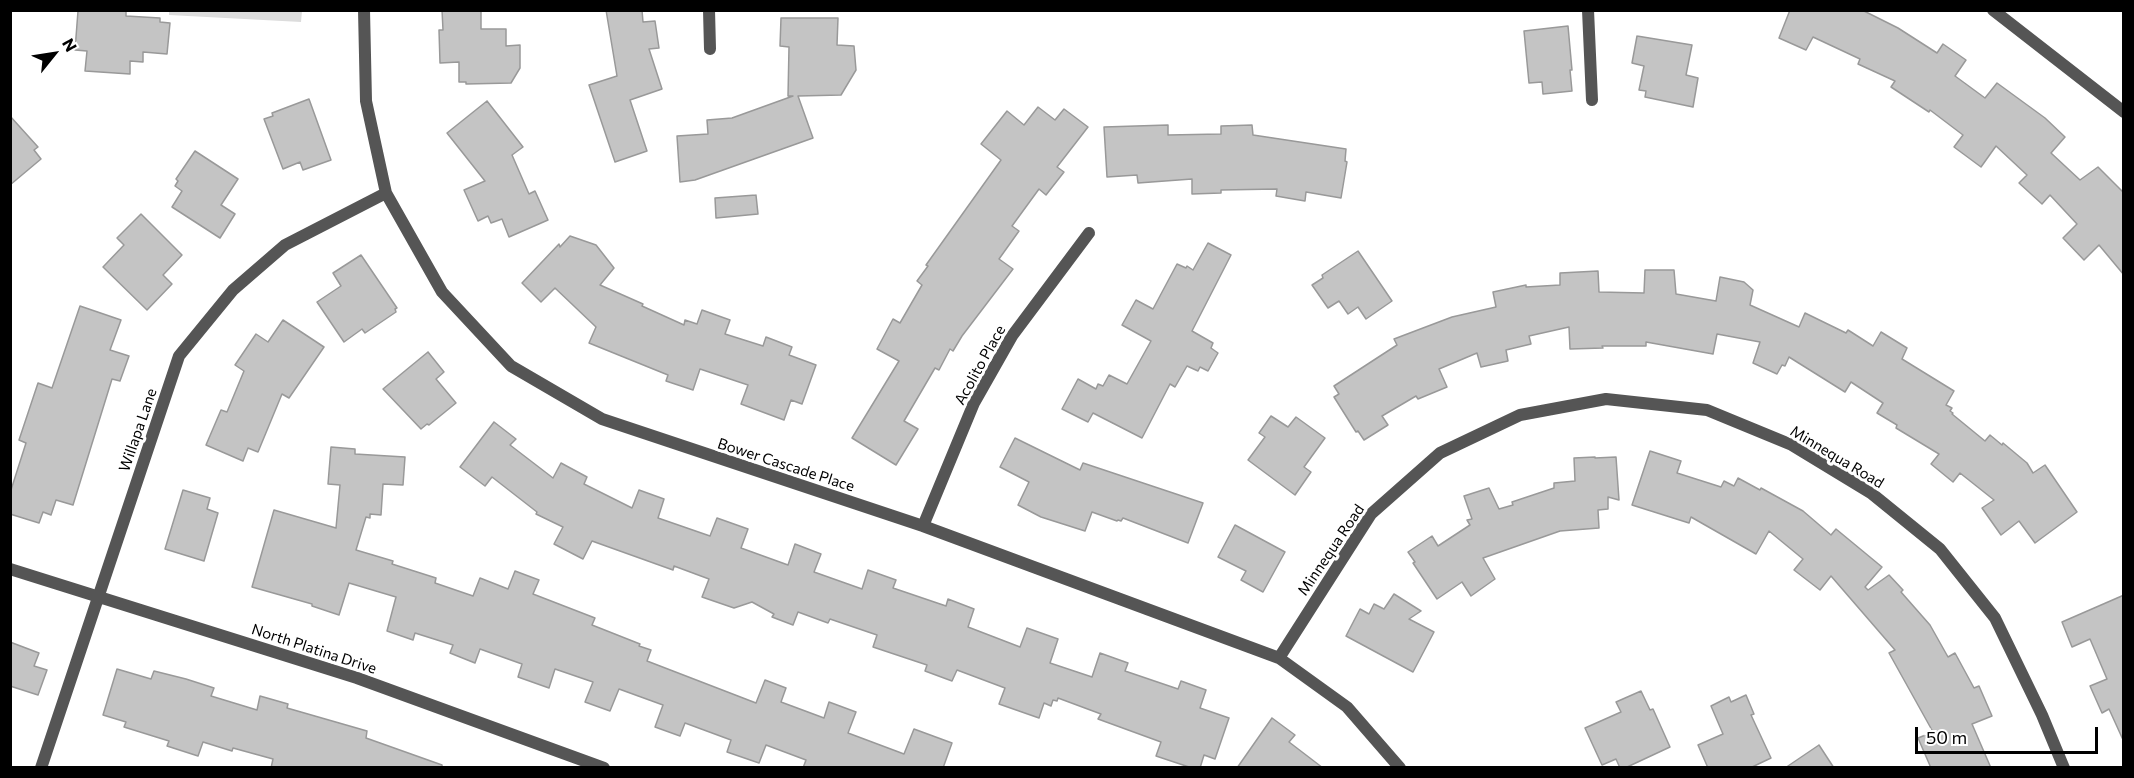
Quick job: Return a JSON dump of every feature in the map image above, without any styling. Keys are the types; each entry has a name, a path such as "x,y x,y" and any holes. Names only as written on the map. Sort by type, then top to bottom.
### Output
{"street":[{"name":"Bower Cascade Place","path":"364,10 366,101 386,193 441,292 511,366 602,419 923,526 1279,658 1347,707 1400,768"},
{"path":"709,10 710,50"},
{"path":"1588,10 1592,100"},
{"path":"1993,10 2124,112"},
{"name":"Willapa Lane","path":"41,768 97,595 179,356 233,290 285,246 386,193"},
{"name":"Acolito Place","path":"923,526 974,403 996,364 1012,336 1089,233"},
{"name":"Minnequa Road","path":"1279,658 1371,514 1440,453 1520,415 1606,399 1707,410 1792,445 1871,493 1940,549 1995,618 2042,715 2064,768"},
{"name":"North Platina Drive","path":"10,569 357,678 604,768"}],"shaded area":[{"path":"169,10 302,11 301,22 169,15"}],"building":[{"path":"126,10 126,16 160,18 160,22 170,23 167,54 143,52 143,62 130,61 130,74 85,71 87,51 75,50 78,11"},
{"path":"442,10 481,10 481,29 506,29 506,46 520,45 520,68 511,83 466,84 466,82 459,82 459,62 440,63 439,30 443,30"},
{"path":"606,10 642,10 643,22 655,21 659,48 649,49 662,89 630,100 647,151 615,162 589,85 617,76"},
{"path":"1790,10 1862,10 1898,28 1937,53 1943,44 1966,60 1955,76 1985,98 1997,83 2045,118 2065,137 2051,153 2080,180 2098,167 2124,193 2124,275 2099,245 2084,260 2063,238 2077,224 2050,195 2042,204 2019,183 2027,175 1996,146 1981,167 1954,147 1963,135 1930,110 1929,112 1891,87 1895,81 1858,64 1860,59 1813,37 1806,50 1779,38"},
{"path":"781,18 838,18 837,45 854,46 856,70 841,95 798,96 813,138 695,180 680,182 677,136 708,134 707,120 732,118 793,96 788,96 789,47 780,46"},
{"path":"1568,26 1572,91 1543,94 1542,82 1529,83 1524,31"},
{"path":"1637,36 1692,45 1686,75 1698,78 1693,107 1645,97 1646,91 1639,90 1644,66 1632,63"},
{"path":"309,99 331,160 303,170 300,162 283,169 264,119 273,116 272,113"},
{"path":"487,101 523,147 512,155 529,194 535,191 548,220 509,237 502,219 491,223 488,216 478,221 464,190 485,181 447,133"},
{"path":"1038,107 1055,120 1064,109 1088,127 1057,167 1064,172 1046,195 1039,189 1012,226 1019,231 999,259 1013,269 953,351 950,349 939,370 935,368 904,421 918,429 896,465 852,438 899,361 877,349 893,319 900,323 922,285 917,281 928,266 926,265 1001,160 981,144 1007,111 1024,125"},
{"path":"10,116 38,147 34,150 41,159 10,185"},
{"path":"1168,125 1168,135 1221,134 1221,126 1252,125 1253,135 1346,149 1345,161 1347,162 1341,198 1306,192 1305,201 1276,196 1277,189 1221,190 1221,193 1192,194 1192,179 1138,183 1137,175 1107,177 1104,127"},
{"path":"195,151 238,179 221,205 235,214 220,238 172,207 182,191 175,186 178,181 176,179"},
{"path":"756,195 758,214 716,218 715,198"},
{"path":"141,214 182,255 163,275 172,284 147,310 103,267 124,245 117,238"},
{"path":"570,236 596,245 614,268 600,285 643,304 642,306 684,325 685,320 697,324 702,310 730,320 725,334 763,346 766,337 792,347 789,355 816,365 802,404 791,400 784,420 741,404 748,385 700,369 693,390 666,381 668,375 589,343 596,327 555,288 541,302 522,283 559,244 560,247"},
{"path":"1208,243 1231,255 1192,331 1213,343 1211,348 1218,353 1208,371 1200,367 1198,371 1187,366 1175,387 1170,384 1142,438 1093,413 1088,422 1062,409 1078,379 1096,389 1098,384 1103,386 1109,375 1127,384 1151,341 1122,325 1136,300 1153,309 1177,264 1193,270"},
{"path":"1358,251 1392,301 1366,319 1358,307 1348,314 1339,301 1328,308 1312,285 1323,278 1322,275"},
{"path":"361,255 397,308 396,312 365,333 362,329 344,342 317,302 341,286 333,273"},
{"path":"1645,270 1674,270 1676,294 1716,301 1720,277 1744,282 1753,290 1750,305 1799,327 1805,313 1846,333 1848,330 1873,346 1881,332 1907,348 1902,359 1954,391 1946,405 1952,408 1950,411 1952,414 1985,441 1990,435 2002,445 2003,443 2027,463 2033,473 2045,465 2077,512 2035,543 2019,521 2001,535 1982,508 1994,500 1960,473 1953,482 1931,464 1939,454 1896,428 1897,425 1877,413 1883,403 1851,382 1845,392 1789,357 1785,366 1782,365 1777,374 1753,363 1760,342 1717,334 1713,354 1646,342 1646,346 1570,349 1569,327 1529,336 1531,344 1506,350 1508,361 1481,367 1477,353 1439,369 1447,387 1418,399 1416,396 1382,416 1388,425 1364,440 1358,431 1356,432 1334,397 1339,394 1334,386 1397,345 1394,339 1452,317 1496,307 1493,292 1526,285 1526,287 1560,285 1560,273 1598,271 1599,292 1644,293"},
{"path":"80,306 121,320 110,350 129,356 120,381 112,379 73,505 56,500 51,515 43,512 39,523 10,514 10,493 26,443 19,440 38,383 52,388"},
{"path":"283,320 324,347 289,398 282,394 258,452 248,448 243,461 206,445 221,410 227,412 244,371 235,365 256,334 268,342"},
{"path":"428,352 444,372 436,379 456,403 421,429 383,389"},
{"path":"1271,416 1288,427 1296,417 1325,438 1304,467 1311,472 1295,495 1248,460 1265,437 1259,433"},
{"path":"494,422 516,439 510,445 553,478 561,463 587,477 584,484 632,508 639,490 664,499 658,518 710,536 717,518 748,529 741,548 788,565 795,544 821,554 814,572 862,589 868,570 896,580 893,588 946,606 948,599 974,609 968,627 1020,647 1027,628 1058,639 1050,663 1092,677 1100,653 1128,663 1125,671 1178,689 1181,681 1206,690 1200,708 1229,718 1215,759 1204,755 1200,768 1192,768 1156,756 1161,742 1098,719 1101,714 1058,698 1057,701 1053,700 1051,706 1044,703 1039,718 999,704 1005,688 957,670 952,681 925,671 927,665 873,647 877,635 830,619 828,623 798,612 793,625 772,617 774,614 752,602 734,608 702,597 709,579 674,566 673,570 592,541 583,559 554,544 563,527 536,514 537,512 492,477 485,486 460,467"},
{"path":"1015,438 1080,470 1083,463 1203,503 1188,543 1123,518 1117,521 1092,512 1085,531 1041,517 1018,505 1029,482 1000,467"},
{"path":"331,447 355,449 355,454 405,457 403,485 383,484 381,515 370,514 370,518 366,517 356,550 393,561 392,564 436,578 435,583 473,596 480,578 508,589 515,571 539,580 533,594 595,618 592,625 651,650 647,661 756,703 765,680 786,688 781,702 824,718 829,702 856,712 848,733 904,754 914,729 952,743 943,768 803,768 806,760 766,745 759,763 727,752 731,740 685,723 680,736 655,727 663,705 619,689 610,711 585,702 593,682 555,669 549,688 518,677 522,664 480,649 475,663 450,653 453,645 415,633 413,640 387,631 396,597 349,583 339,615 312,606 312,604 252,587 274,510 336,528 340,485 328,484"},
{"path":"1650,451 1681,461 1677,473 1721,487 1724,481 1734,486 1738,478 1760,490 1761,488 1803,511 1831,535 1836,529 1882,567 1865,587 1868,590 1889,575 1930,625 1948,657 1955,653 1974,688 1979,686 1992,716 1972,724 1991,768 1931,768 1918,738 1933,732 1889,653 1895,650 1831,576 1820,590 1794,570 1803,559 1769,531 1756,554 1691,517 1689,523 1632,505"},
{"path":"1616,457 1619,500 1608,497 1608,509 1598,510 1599,528 1560,531 1483,558 1495,579 1471,596 1462,582 1437,599 1408,552 1432,536 1438,546 1470,525 1467,520 1472,519 1464,496 1489,488 1499,509 1513,505 1512,502 1554,488 1554,483 1575,481 1574,458"},
{"path":"183,490 210,498 207,509 218,513 204,561 165,549"},
{"path":"1235,525 1285,552 1263,592 1241,580 1246,571 1218,557"},
{"path":"1394,594 1421,611 1409,619 1434,632 1413,672 1346,636 1360,609 1369,614 1374,604 1384,609"},
{"path":"2124,595 2124,742 2109,709 2102,713 2090,686 2107,679 2090,639 2072,647 2062,622"},
{"path":"10,642 39,653 34,666 47,670 38,695 10,686"},
{"path":"117,669 151,679 154,671 186,679 214,688 211,696 257,710 260,696 288,704 287,708 367,731 366,738 442,765 442,768 271,768 273,759 233,748 232,751 203,742 198,756 167,746 169,741 124,727 126,722 103,715"},
{"path":"1641,691 1650,710 1653,709 1670,747 1625,768 1620,768 1616,759 1602,765 1585,728 1621,712 1616,702"},
{"path":"1746,695 1754,714 1751,715 1771,758 1750,768 1708,768 1698,745 1723,734 1711,706 1729,697 1731,702"},
{"path":"1272,718 1295,735 1289,742 1323,768 1237,768"},
{"path":"1819,745 1834,768 1785,768"}]}
